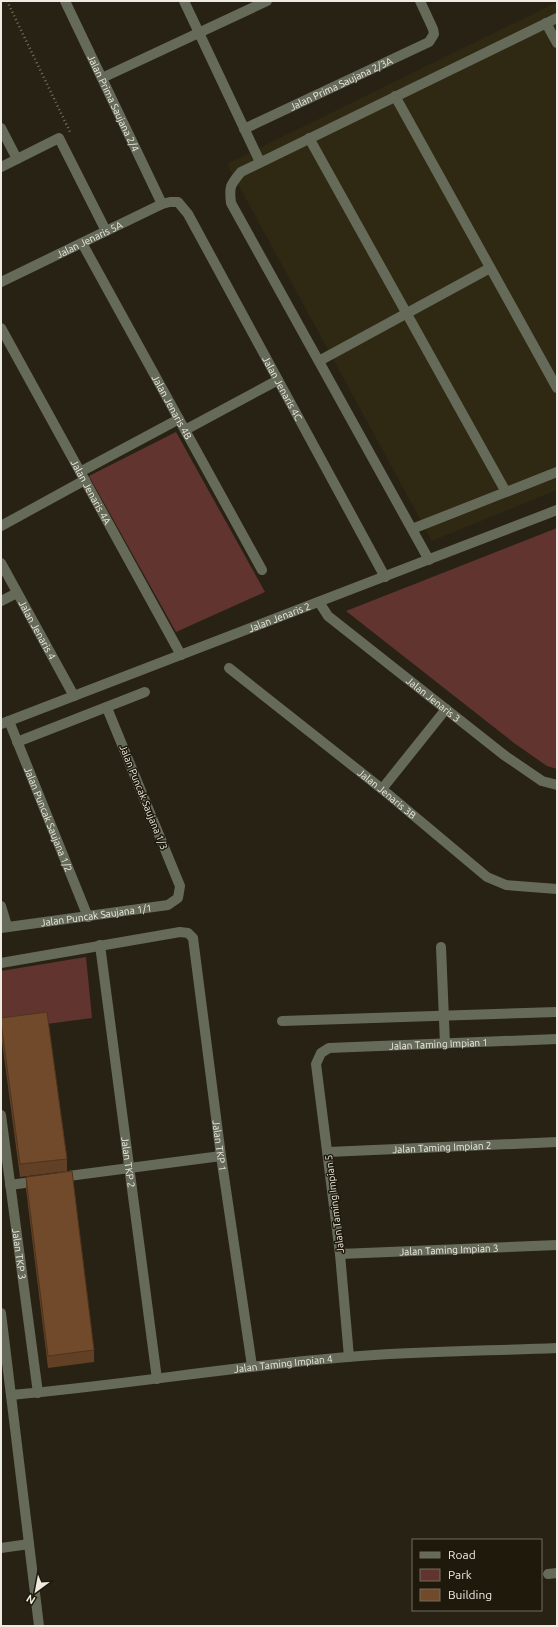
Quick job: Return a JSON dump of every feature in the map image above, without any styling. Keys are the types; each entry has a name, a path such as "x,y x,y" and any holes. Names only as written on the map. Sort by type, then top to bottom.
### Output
{"street":[{"name":"Jalan Prima Saujana 2/4","path":"65,1 162,204"},
{"path":"184,1 260,162"},
{"path":"102,78 267,1"},
{"name":"Jalan Prima Saujana 2/3A","path":"244,129 429,42 434,34 434,29 420,1"},
{"path":"429,560 231,203 229,190 234,180 241,172 260,162 557,18"},
{"path":"546,23 557,43"},
{"path":"395,96 557,388"},
{"path":"1,128 17,159"},
{"path":"1,167 59,138 106,231"},
{"path":"309,138 506,492"},
{"name":"Jalan Jenaris 5A","path":"1,282 162,204 178,202"},
{"name":"Jalan Jenaris 4C","path":"178,202 188,214 385,577"},
{"name":"Jalan Jenaris 4B","path":"82,243 262,570"},
{"path":"319,361 490,268"},
{"name":"Jalan Jenaris 4A","path":"1,328 181,655"},
{"path":"185,430 278,380"},
{"path":"1,526 179,419"},
{"path":"412,529 557,472"},
{"name":"Jalan Jenaris 2","path":"5,723 557,510"},
{"name":"Jalan Jenaris 4","path":"1,563 74,696"},
{"path":"1,601 17,593"},
{"name":"Jalan Jenaris 3","path":"319,602 328,616 504,755 542,781 557,785"},
{"name":"Jalan Jenaris 3B","path":"229,668 382,789 487,877 506,885 557,889"},
{"path":"17,742 145,692"},
{"name":"Jalan Puncak Saujana 1/3","path":"107,708 180,886"},
{"path":"382,789 446,709"},
{"name":"Jalan Puncak Saujana 1/2","path":"5,723 17,742 88,917"},
{"name":"Jalan Puncak Saujana 1/1","path":"4,927 88,917 168,905 178,898 180,886"},
{"path":"1,906 4,927"},
{"name":"Jalan TKP 1","path":"100,946 180,932 188,933 192,938 221,1156 252,1366"},
{"path":"1,963 100,946"},
{"name":"Jalan TKP 2","path":"100,946 157,1379"},
{"path":"441,948 445,1044"},
{"path":"282,1021 557,1012"},
{"name":"Jalan Taming Impian 1","path":"321,1053 329,1048 557,1039"},
{"name":"Jalan Taming Impian 5","path":"321,1053 316,1064 340,1254 350,1357"},
{"name":"Jalan TKP 3","path":"1,1115 38,1393"},
{"name":"Jalan Taming Impian 2","path":"328,1152 557,1142"},
{"path":"10,1185 129,1167 221,1156"},
{"name":"Jalan Taming Impian 3","path":"340,1254 557,1245"},
{"path":"1,1313 5,1381 12,1395 39,1626"},
{"name":"Jalan Taming Impian 4","path":"12,1395 157,1379 252,1366 350,1357 557,1348"},
{"path":"1,1548 29,1544"}],"path":[{"path":"7,1 71,134"}],"shaded area":[{"path":"555,3 557,6 557,490 432,541 227,164"}],"green space":[{"path":"176,432 265,592 176,632 89,476"},
{"path":"557,528 557,769 547,766 514,743 346,611"},
{"path":"86,957 92,1018 1,1030 1,971"}],"building":[{"path":"47,1012 67,1159 20,1164 1,1018"},
{"path":"72,1171 94,1350 48,1356 26,1177"}]}
